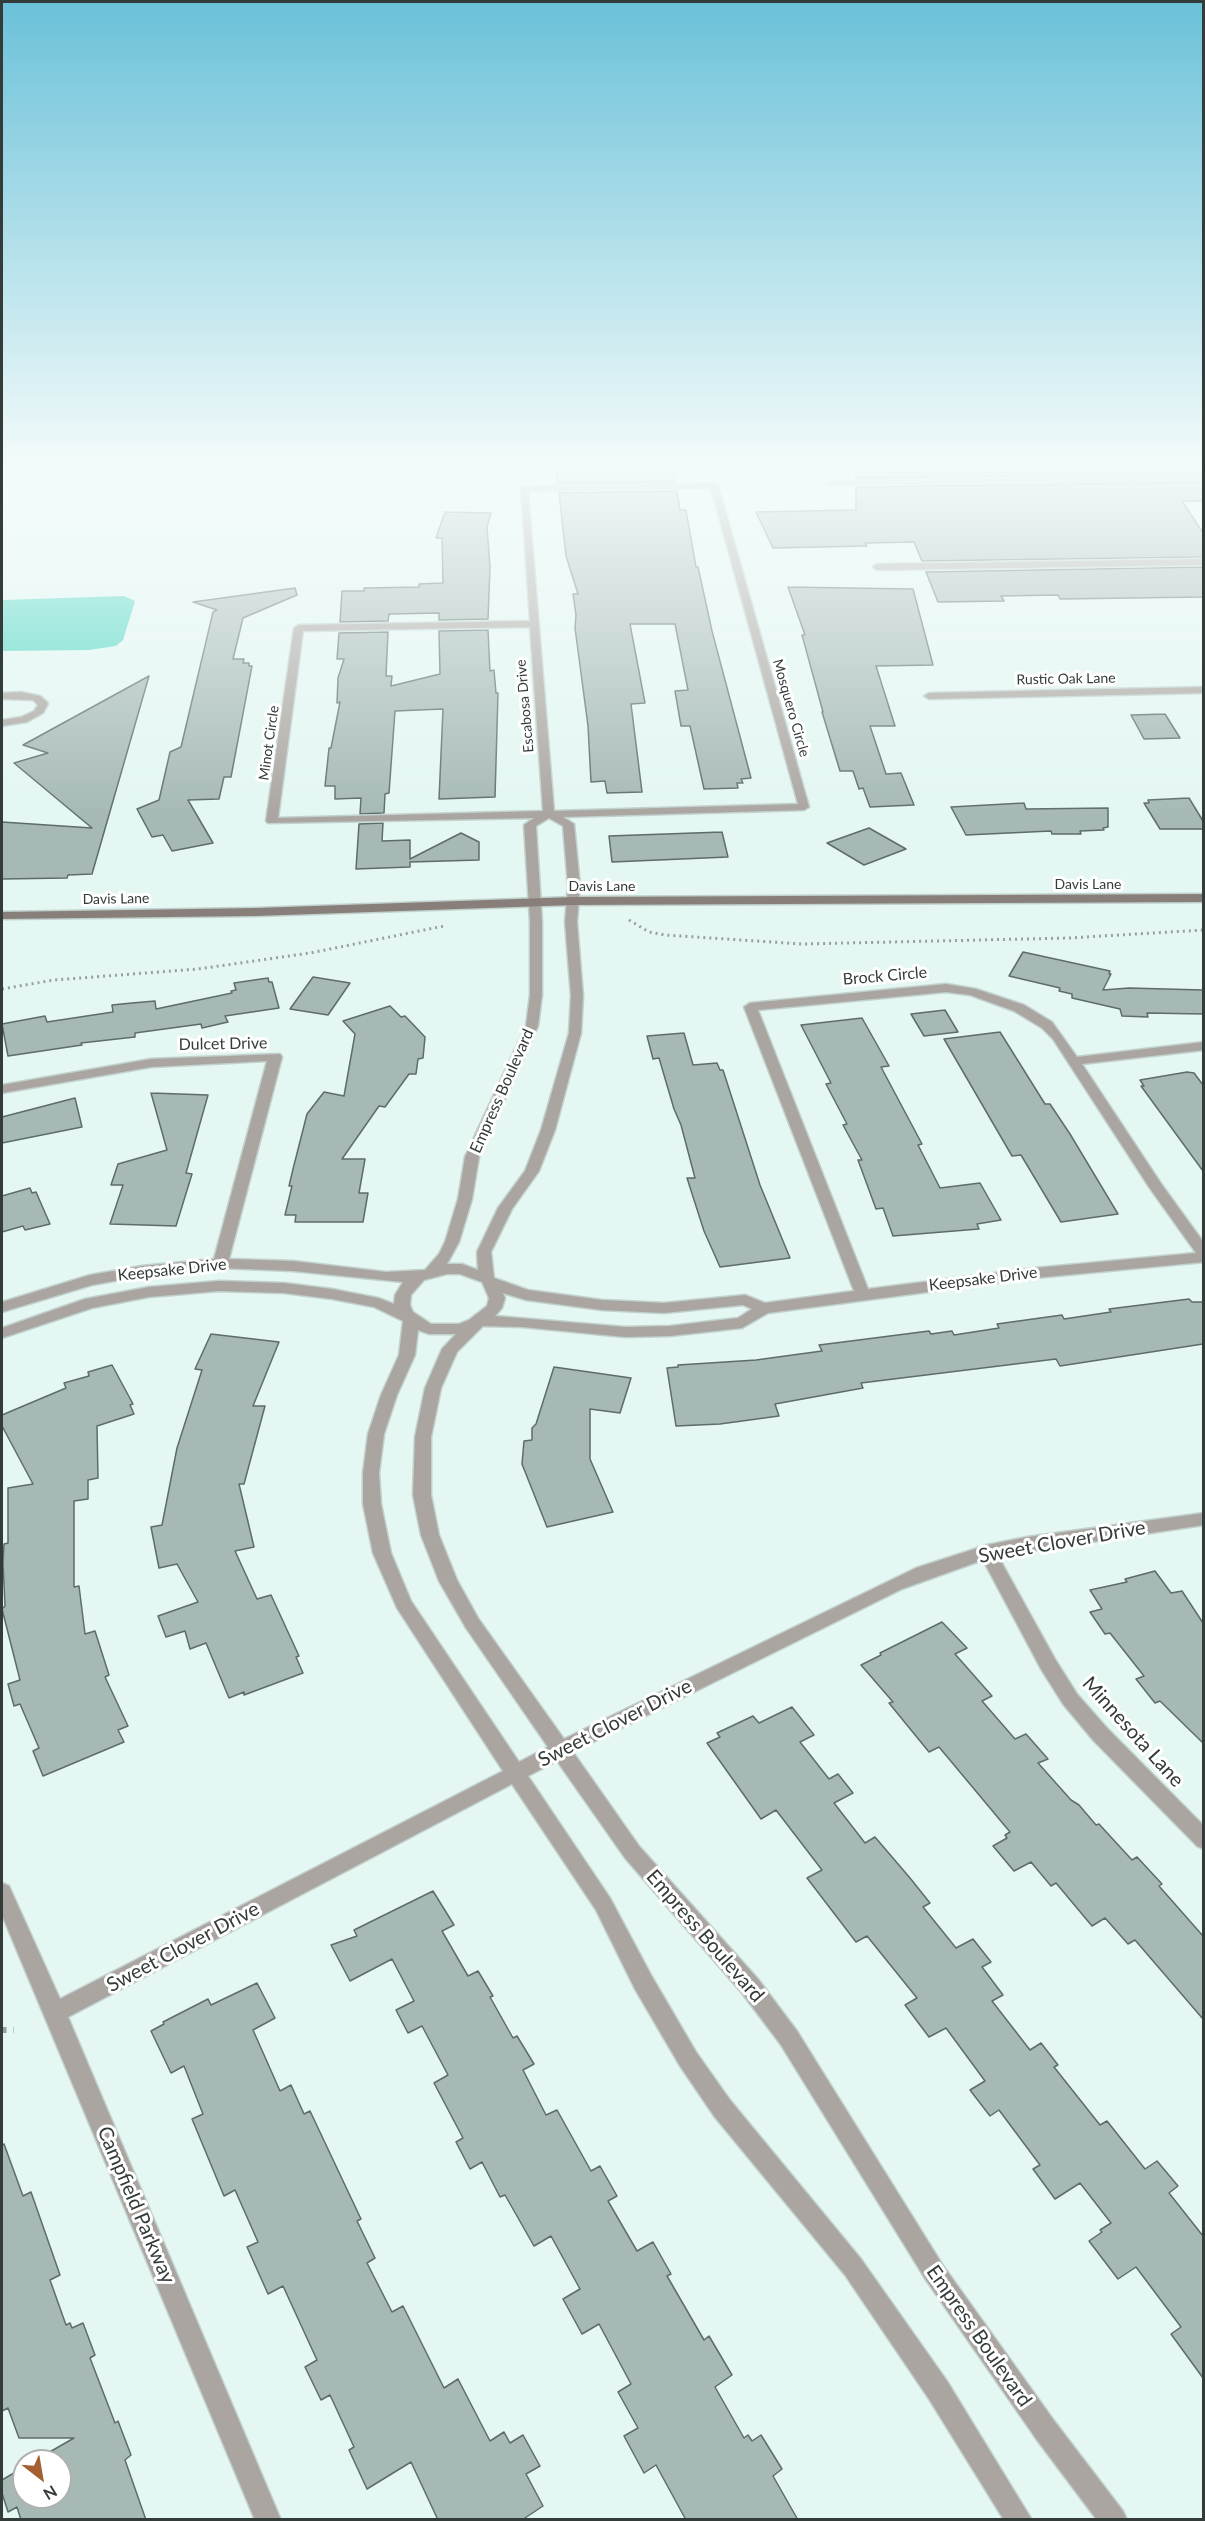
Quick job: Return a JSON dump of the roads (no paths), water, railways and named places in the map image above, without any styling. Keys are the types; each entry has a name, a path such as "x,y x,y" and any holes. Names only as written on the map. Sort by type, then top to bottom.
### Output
{"street":[{"name":"Escabosa Drive","path":"531,582 549,814"},
{"name":"Mosquero Circle","path":"549,814 804,807 741,582"},
{"name":"Minot Circle","path":"534,624 299,628 272,821 549,814"},
{"name":"Rustic Oak Lane","path":"929,696 1203,690"},
{"path":"2,696 21,695 36,698 43,704 38,713 23,720 2,724"},
{"path":"488,1281 462,1269 425,1274 409,1285 403,1295 402,1305 409,1317 429,1329 445,1330 477,1323 494,1308 496,1298 488,1281 484,1252 505,1208 532,1171 548,1130 575,1034 578,996 571,922 574,901 568,824 549,814 530,825 535,902"},
{"name":"Davis Lane","path":"2,916 256,912 574,901 1203,897"},
{"name":"Empress Boulevard","path":"425,1274 446,1256 465,1199 472,1157 532,1026 536,995 535,902"},
{"name":"Brock Circle","path":"863,1295 750,1007 917,989 946,988 1000,1000 1032,1015 1058,1037 1203,1255"},
{"path":"1073,1061 1203,1046"},
{"name":"Dulcet Drive","path":"2,1089 93,1071 151,1063 274,1057 220,1263"},
{"name":"Keepsake Drive","path":"477,1323 522,1322 625,1332 670,1331 742,1323 764,1308 1035,1272 1203,1255"},
{"name":"Keepsake Drive","path":"2,1307 90,1280 142,1271 220,1263 293,1266 386,1277 425,1274"},
{"name":"Keepsake Drive","path":"488,1281 526,1295 591,1304 664,1308 744,1300 764,1308"},
{"name":"Keepsake Drive","path":"2,1334 27,1323 90,1303 149,1292 219,1286 284,1288 332,1294 378,1303 409,1317"},
{"path":"409,1317 407,1355 389,1395 376,1434 370,1473 372,1504 382,1553 403,1603 514,1774 603,1904 643,1982 687,2059 722,2108 853,2267 938,2390 1019,2520"},
{"name":"Empress Boulevard","path":"477,1323 450,1349 433,1388 421,1460 422,1495 428,1525 448,1581 472,1623 632,1852 750,1986 789,2038 827,2096 899,2219 934,2272 1046,2430 1114,2520"},
{"name":"Sweet Clover Drive","path":"56,2013 560,1750 896,1584 987,1552 1027,1544 1203,1519"},
{"name":"Minnesota Lane","path":"987,1552 1048,1664 1070,1699 1100,1734 1203,1840"},
{"name":"Campfield Parkway","path":"2,1892 56,2013 268,2520"}]}
